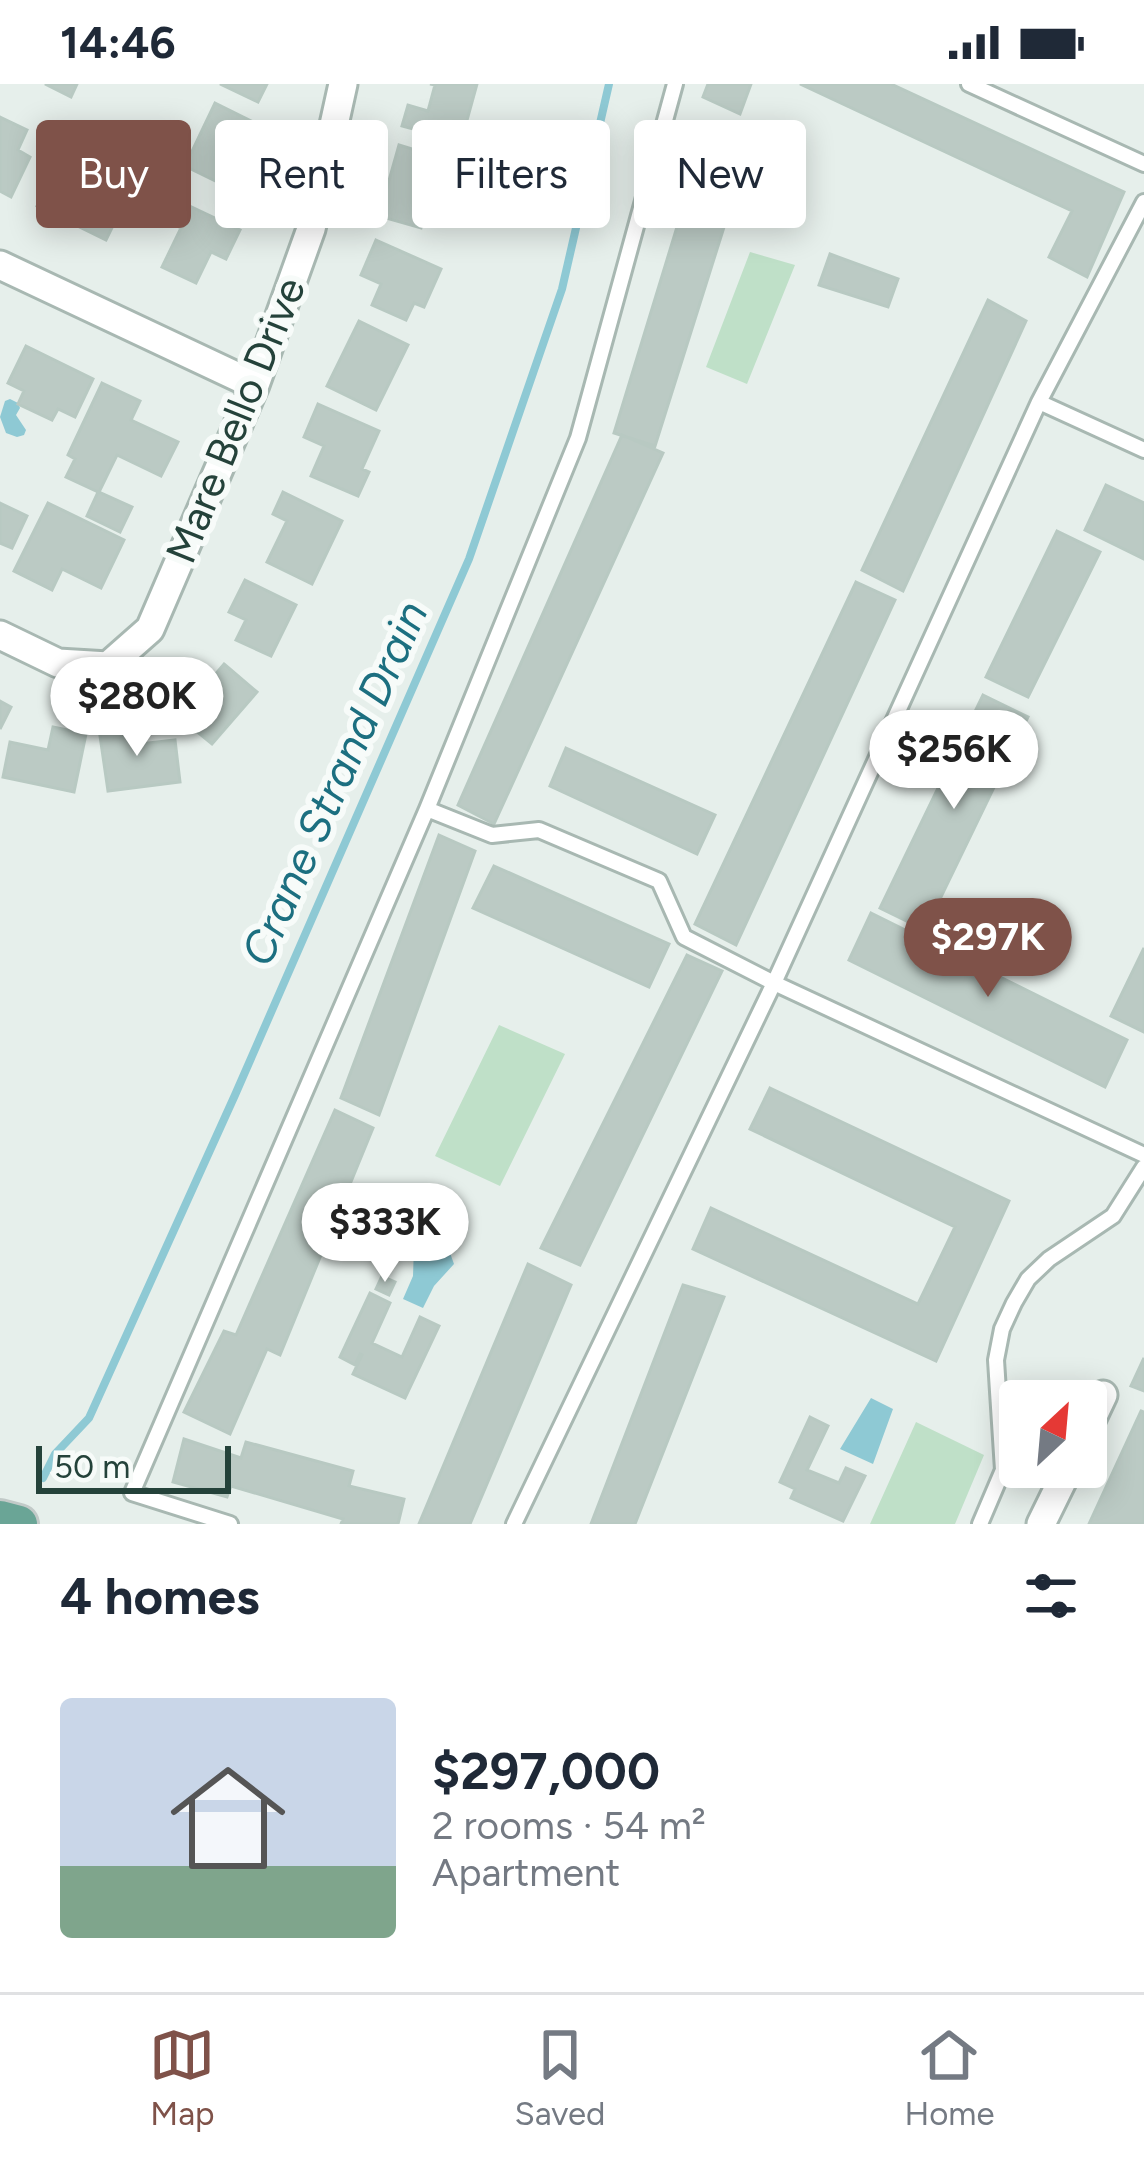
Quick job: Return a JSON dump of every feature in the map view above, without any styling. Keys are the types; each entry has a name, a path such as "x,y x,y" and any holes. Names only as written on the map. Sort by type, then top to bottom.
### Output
{"main road":[{"path":"0,1519 19,1524"}],"street":[{"name":"Mare Bello Drive","path":"0,635 58,663 108,666 150,629 255,385 311,229 344,84"},
{"path":"0,265 255,385"},
{"path":"1041,1524 1059,1488"}],"lane":[{"path":"230,1524 132,1493 427,808 578,438 675,84"},
{"path":"970,84 1144,164"},
{"path":"514,1524 774,983 1039,402 1144,202"},
{"path":"1039,402 1144,451"},
{"path":"427,808 492,836 539,830 659,881 684,937 1144,1155"},
{"path":"980,1524 1003,1470 996,1360 1002,1329 1028,1279 1113,1216 1144,1167"}],"green space":[{"path":"750,252 795,265 747,384 706,367"},
{"path":"499,1025 565,1054 500,1186 435,1156"},
{"path":"916,1422 984,1455 955,1524 870,1524"}],"water":[{"path":"10,399 18,403 16,415 26,430 17,437 6,433 0,417"},
{"path":"1028,908 1053,922 1042,948 1044,955 1018,943"},
{"path":"426,1242 450,1253 454,1264 434,1286 423,1308 403,1299 413,1276 414,1246"},
{"path":"871,1398 893,1409 873,1464 840,1449"}],"building":[{"path":"45,84 77,84 71,97"},
{"path":"220,84 267,84 258,102"},
{"path":"430,84 477,84 467,120 412,120 412,129 402,126 408,105 428,111 435,85"},
{"path":"708,84 751,84 740,114 703,97"},
{"path":"800,84 891,84 1124,192 1087,277 1049,257 1072,211"},
{"path":"215,103 249,120 215,120 215,181 191,169 191,153"},
{"path":"0,117 27,130 18,150 30,157 11,197 0,191"},
{"path":"399,145 412,149 412,225 388,219 388,184"},
{"path":"191,207 215,218 215,228 240,230 226,259 211,252 196,283 162,267 181,228 191,228"},
{"path":"82,228 112,228 106,240"},
{"path":"677,228 724,228 655,446 614,433"},
{"path":"376,240 441,269 424,307 414,303 406,320 372,305 381,284 361,275"},
{"path":"830,254 898,279 888,307 819,285"},
{"path":"988,300 1026,321 903,591 862,570"},
{"path":"359,321 408,345 376,410 327,386"},
{"path":"26,346 93,379 75,417 58,409 52,420 18,404 24,391 8,383"},
{"path":"102,383 140,401 131,420 178,442 161,476 117,455 99,492 132,507 120,532 87,516 98,492 66,477 75,459 68,455"},
{"path":"318,404 379,431 362,469 369,472 358,496 311,476 324,446 304,437"},
{"path":"622,435 663,453 494,824 458,805"},
{"path":"1106,485 1144,503 1144,559 1085,530"},
{"path":"283,492 342,521 312,584 267,562 287,521 273,514"},
{"path":"0,503 27,516 12,548 0,543"},
{"path":"48,503 124,540 101,588 62,569 52,590 14,571"},
{"path":"1057,531 1100,552 1028,697 986,677"},
{"path":"245,580 296,605 271,656 236,640 246,620 229,612"},
{"path":"856,582 895,600 736,945 695,924"},
{"path":"224,664 257,692 212,744 179,717"},
{"path":"983,695 1028,717 925,930 880,908"},
{"path":"0,701 11,707 0,729"},
{"path":"137,723 140,744 175,740 180,782 108,791 99,729"},
{"path":"53,727 86,734 74,792 3,777 10,742 48,750"},
{"path":"566,748 715,815 697,854 550,786"},
{"path":"439,835 475,851 379,1115 341,1098"},
{"path":"494,866 669,944 649,987 473,908"},
{"path":"871,913 1127,1040 1105,1087 849,960"},
{"path":"1144,948 1144,1032 1111,1016"},
{"path":"687,955 722,971 580,1265 541,1248"},
{"path":"770,1088 1009,1201 936,1361 693,1249 711,1208 918,1304 955,1227 750,1129"},
{"path":"335,1110 373,1128 280,1355 267,1349 230,1434 184,1412 224,1331 236,1335"},
{"path":"392,1225 405,1230 398,1246 385,1241"},
{"path":"528,1264 571,1285 470,1524 419,1524"},
{"path":"382,1276 395,1282 389,1295 376,1289"},
{"path":"683,1285 724,1297 635,1524 591,1524"},
{"path":"370,1293 390,1303 372,1343 402,1357 420,1317 439,1326 405,1398 353,1374 362,1355 355,1365 340,1357"},
{"path":"1144,1358 1144,1391 1131,1386"},
{"path":"1144,1412 1144,1524 1089,1524"},
{"path":"810,1417 828,1426 807,1470 839,1483 846,1468 865,1476 843,1521 791,1498 795,1489 780,1482"},
{"path":"184,1439 241,1458 246,1442 353,1471 349,1486 404,1499 398,1524 341,1524 343,1519 231,1486 227,1497 173,1482"}],"waterway":[{"name":"Crane Strand Drain","path":"43,1478 55,1454 89,1418 469,559 562,289 609,84"}]}
